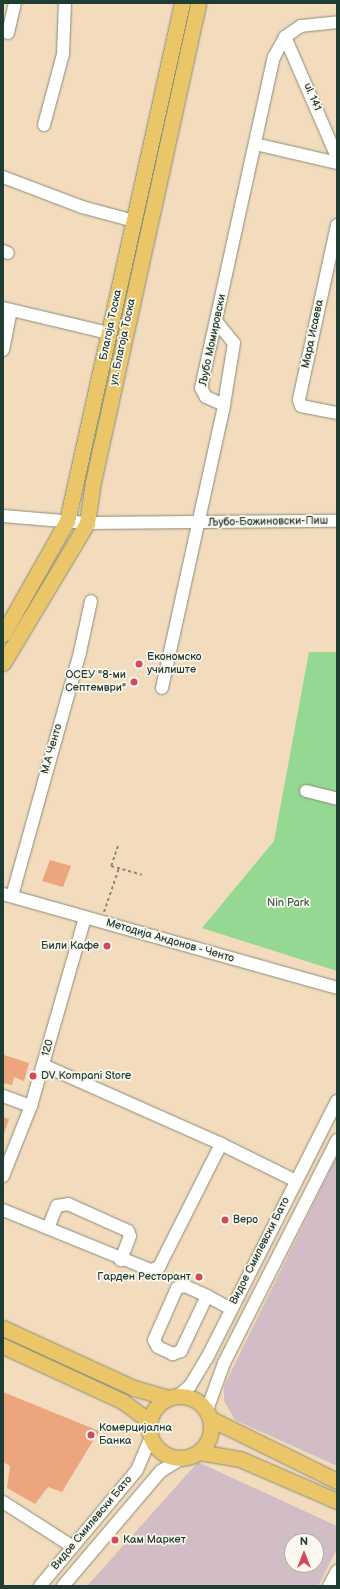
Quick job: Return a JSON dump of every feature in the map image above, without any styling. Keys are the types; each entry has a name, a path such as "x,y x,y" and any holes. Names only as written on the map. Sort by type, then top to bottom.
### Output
{"main road":[{"name":"Благоја Тоска","path":"3,634 67,521 182,3"},
{"name":"ул. Благоја Тоска","path":"3,663 87,523 106,421 198,3"},
{"path":"3,1328 134,1388 173,1397 195,1399 209,1415 337,1481"},
{"path":"3,1346 122,1401 150,1421"},
{"path":"173,1397 154,1410 150,1421 151,1437 161,1451 183,1458 199,1452 240,1459 337,1501"},
{"path":"199,1452 210,1437 209,1415"}],"street":[{"path":"8,33 15,3"},
{"path":"44,125 63,54 65,3"},
{"name":"Љубо Момировски","path":"224,405 206,396 201,388 274,57 285,37 301,26 337,22"},
{"name":"ul. 141","path":"285,37 337,157"},
{"path":"255,144 337,163"},
{"path":"3,177 82,207 134,221"},
{"name":"Мара Исаева","path":"337,225 335,245 299,400 301,406 337,413"},
{"path":"3,350 7,309 109,333"},
{"path":"162,688 224,405 234,344 216,321"},
{"name":"Љубо-Божиновски-Пиш","path":"3,516 87,523 337,521"},
{"name":"М.А Ченто","path":"8,895 80,652 91,601"},
{"path":"306,791 337,799"},
{"name":"Методија Андонов - Ченто","path":"8,895 337,988"},
{"name":"120","path":"3,1176 31,1106 85,918"},
{"path":"43,1065 222,1144 296,1182"},
{"path":"3,1096 31,1106"},
{"name":"Видое Смилевски Бато","path":"173,1397 200,1372 230,1308 337,1101"},
{"name":"Видое Смилевски Бато","path":"209,1415 222,1369 337,1140"},
{"path":"3,1210 142,1269 159,1267 222,1144"},
{"path":"48,1228 57,1206 68,1204 128,1231 130,1236 121,1260"},
{"path":"207,1296 181,1352 173,1354 158,1347 154,1340 177,1288 185,1286 207,1296 230,1308"},
{"name":"Видое Смилевски Бато","path":"40,1586 137,1470 151,1437"},
{"name":"Видое Смилевски Бато","path":"63,1586 162,1471 183,1458"},
{"path":"3,1502 73,1547"},
{"path":"329,1586 337,1571"}],"path":[{"path":"118,846 112,866 142,875"},
{"path":"105,911 119,868"}],"shaded area":[{"path":"337,1156 337,1466 235,1420 224,1401 224,1386"},
{"path":"198,1462 337,1526 337,1549 318,1586 87,1586"}],"green space":[{"name":"Nin Park","path":"309,652 337,652 337,971 202,928 274,841"}],"building":[{"path":"50,860 71,866 63,887 42,881"},
{"path":"4,1055 29,1063 24,1081 14,1077 12,1085 3,1083"},
{"path":"3,1117 9,1119 3,1136"},
{"path":"3,1392 99,1431 62,1492 48,1487 35,1504 7,1488 10,1466 3,1462"}],"place":[{"name":"Економско училиште","path":"139,664"},
{"name":"ОСЕУ \"8-ми Септември\"","path":"134,682"},
{"name":"Били Кафе","path":"107,946"},
{"name":"DV Kompani Store","path":"33,1076"},
{"name":"Веро","path":"225,1220"},
{"name":"Гарден Ресторант","path":"199,1277"},
{"name":"Комерцијална Банка","path":"91,1435"},
{"name":"Кам Маркет","path":"115,1540"}]}
